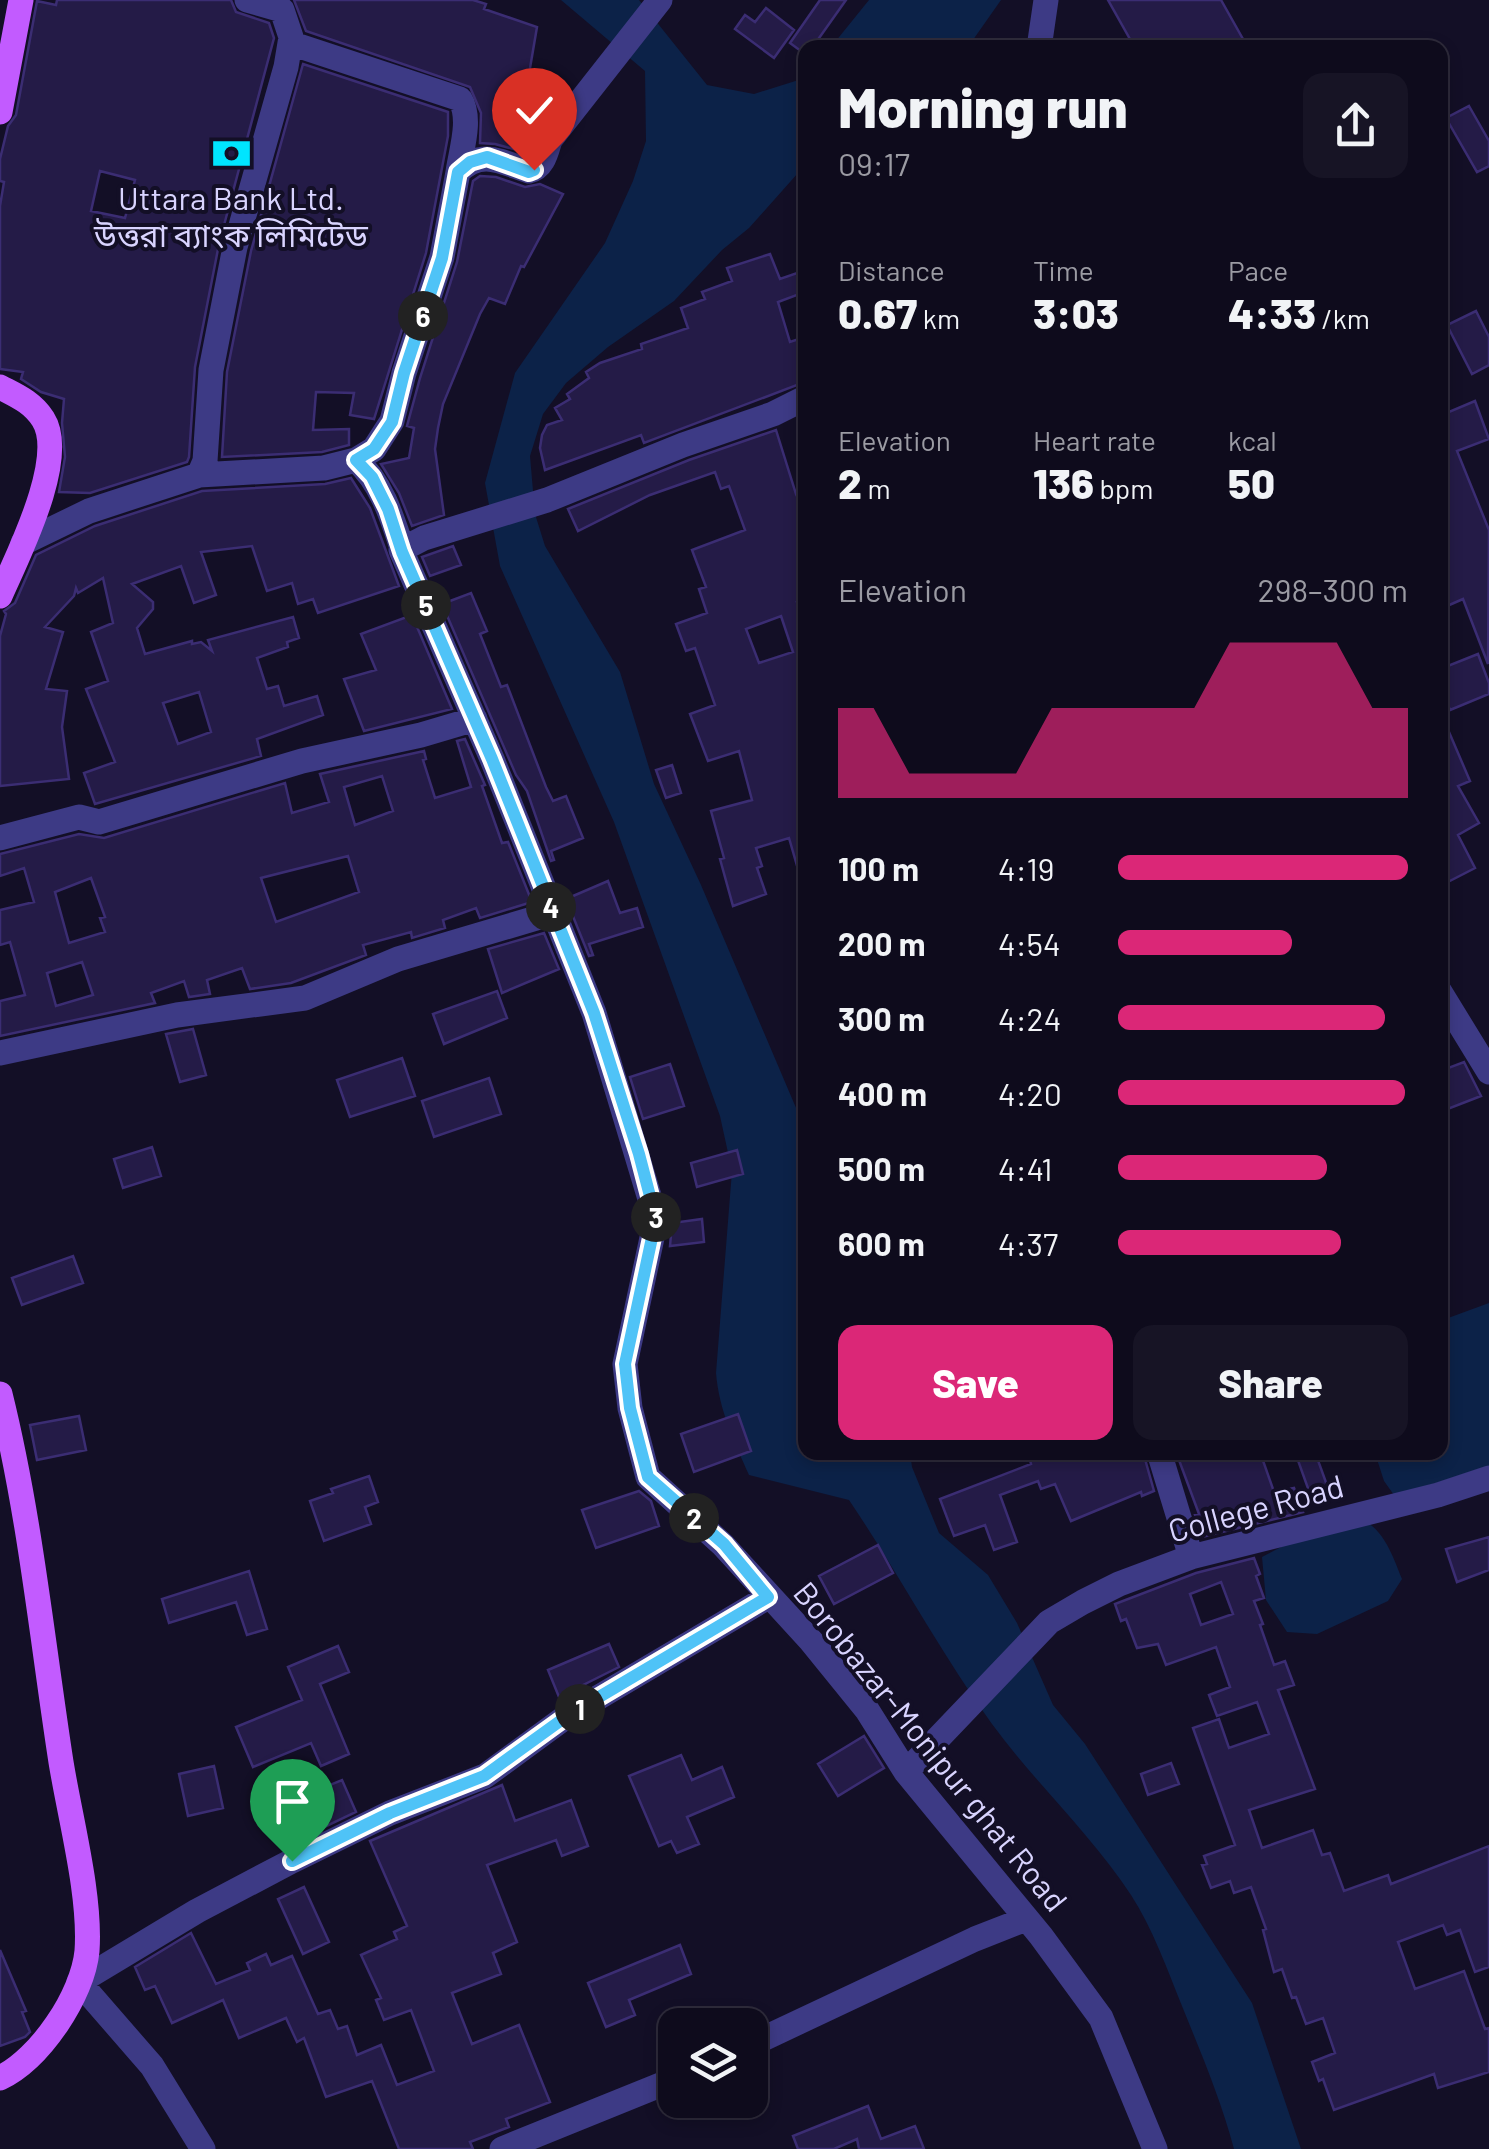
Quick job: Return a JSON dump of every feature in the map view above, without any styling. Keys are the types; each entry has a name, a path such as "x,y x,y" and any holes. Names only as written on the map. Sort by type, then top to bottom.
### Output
{"main road":[{"path":"0,112 21,0"},
{"path":"0,387 27,400 46,422 50,449 36,512 0,596"},
{"path":"0,1394 19,1471 38,1618 84,1901 87,1952 58,2024 24,2064 0,2078"}],"street":[{"path":"199,476 206,460 212,370 235,247 264,156 290,43 282,10 247,0"},
{"path":"458,172 470,162 487,157 529,172 542,164 550,140 660,0"},
{"path":"1039,40 1046,0"},
{"path":"23,543 62,522 199,476 324,468 356,460 374,449 392,422 442,258 466,125 465,108 460,99 290,43"},
{"path":"402,548 547,500 798,402"},
{"name":"Borobazar-Monipur ghat Road","path":"356,460 372,477 388,509 594,1013 656,1219 625,1364 630,1408 648,1477 724,1544 811,1641 867,1710 906,1772 1101,2018 1155,2149"},
{"path":"0,838 79,817 100,822 302,761 475,719"},
{"path":"0,1053 177,1015 306,998 398,959 553,913"},
{"path":"1448,1005 1489,1072"},
{"path":"1161,1460 1191,1557"},
{"name":"College Road","path":"906,1772 1049,1622 1118,1584 1191,1557 1438,1495 1489,1478"},
{"path":"203,2149 152,2066 78,1982 292,1861 390,1813 484,1776 567,1716 768,1597"},
{"path":"768,2037 1026,1919"},
{"path":"502,2149 658,2086"}],"water":[{"path":"561,0 639,0 707,85 754,94 798,80 798,173 749,228 722,250 674,301 608,347 566,383 543,414 530,456 535,514 545,546 620,672 654,784 798,1113 798,1460 911,1460 939,1533 988,1575 1017,1623 1053,1705 1085,1744 1252,2003 1301,2149 1234,2149 1159,1949 1139,1908 1115,1873 992,1724 849,1500 749,1475 720,1400 716,1373 732,1171 720,1116 614,822 500,566 485,483 515,373 605,243 633,181 646,141 645,71"},
{"path":"869,0 1001,0 973,40 837,40"},
{"path":"1489,1303 1489,1468 1394,1495 1377,1460 1448,1460 1448,1318"},
{"path":"1366,1522 1384,1539 1402,1579 1388,1601 1317,1634 1287,1632 1266,1600 1262,1557 1283,1546"}],"building":[{"path":"57,0 231,0 236,12 269,23 274,38 219,244 195,367 187,462 90,493 59,492 65,457 64,399 41,392 21,379 23,372 0,369 0,206 4,182 0,181 0,159 8,126 16,115 37,1 56,5","holes":["100,171 135,180 125,218 91,211"]},
{"path":"294,0 473,0 486,4 484,9 537,27 529,74 559,82 553,108 515,101 508,139 531,145 528,153 480,143 481,113 470,87 306,31"},
{"path":"820,0 846,0 818,40 798,40 798,49 790,43"},
{"path":"1108,0 1221,0 1244,40 1130,40"},
{"path":"766,8 794,30 774,58 735,29 745,15 755,22"},
{"path":"303,64 448,112 448,136 426,253 374,419 350,415 354,393 316,392 313,430 349,429 349,445 322,452 222,457 227,372 251,251"},
{"path":"1469,106 1489,141 1489,166 1477,172 1448,117"},
{"path":"480,176 525,187 540,184 563,194 524,267 521,266 505,304 489,298 480,314 443,404 438,428 435,449 444,515 412,526 399,493 381,464 409,458 414,428 407,426 457,262 473,181"},
{"path":"770,254 780,279 798,273 798,295 778,302 790,342 798,339 798,385 644,443 641,435 545,470 540,448 542,435 547,425 562,420 555,408 570,399 567,394 589,378 586,372 600,363 642,349 641,344 688,328 681,308 705,299 702,292 732,281 727,268"},
{"path":"1476,311 1489,337 1489,365 1472,374 1448,325"},
{"path":"1475,401 1489,439 1457,451 1489,530 1488,664 1463,599 1448,606 1448,412"},
{"path":"776,430 798,498 798,869 789,838 756,848 762,866 757,868 766,894 733,906 711,811 752,800 739,751 708,761 690,714 715,705 695,648 686,651 676,624 707,613 699,589 706,587 692,550 745,530 729,486 721,489 715,472 650,495 578,531 568,509","holes":["781,616 793,652 759,663 746,629"]},
{"path":"351,478 370,508 399,586 318,613 313,599 298,604 292,583 267,591 252,546 201,552 216,595 194,603 181,566 132,584 153,602 153,609 137,628 145,654 192,641 201,642 212,651 208,640 293,617 299,638 287,642 288,647 257,658 267,689 278,686 284,706 317,696 323,715 257,739 261,756 95,804 84,773 115,762 86,689 108,681 91,632 113,623 103,578 78,593 76,588 74,596 45,627 63,632 46,689 67,691 62,727 69,779 0,786 0,636 4,611 15,603 36,555 95,526 202,491 325,484","holes":["199,692 211,732 178,744 163,703"]},
{"path":"453,546 461,565 430,576 422,557"},
{"path":"471,593 487,631 480,634 501,687 507,685 546,787 553,801 566,796 583,838 551,851 551,861 527,791 516,775 442,604"},
{"path":"412,615 452,709 364,731 344,679 376,670 361,634"},
{"path":"1478,654 1489,694 1450,710 1448,666"},
{"path":"1448,730 1470,781 1458,786 1479,823 1458,835 1475,868 1448,882"},
{"path":"465,739 485,785 482,786 502,843 508,842 532,902 480,918 476,908 443,920 445,928 412,938 411,932 363,945 366,955 291,983 250,989 242,968 207,980 210,994 189,997 184,981 151,993 155,1003 0,1036 0,1001 25,995 10,942 0,945 0,910 34,902 24,868 0,876 0,854 79,834 104,838 285,783 292,813 329,802 320,774 424,751 423,760 435,798 471,787 457,741","holes":["382,776 393,811 355,825 344,787","348,856 359,892 276,922 261,878","91,878 105,917 100,918 105,932 69,943 55,892","82,962 93,995 56,1006 47,973"]},
{"path":"672,765 681,793 666,798 656,770"},
{"path":"608,881 620,913 637,908 643,927 589,944 593,955 589,956 566,899"},
{"path":"544,933 559,969 502,993 488,949"},
{"path":"497,991 507,1018 444,1044 433,1014"},
{"path":"193,1029 206,1075 180,1082 166,1034"},
{"path":"402,1058 415,1096 350,1117 337,1080"},
{"path":"1464,1062 1481,1096 1448,1109 1448,1068"},
{"path":"670,1064 684,1106 643,1119 630,1077"},
{"path":"489,1078 501,1114 434,1137 422,1101"},
{"path":"152,1147 161,1176 123,1188 114,1159"},
{"path":"737,1150 743,1174 697,1187 691,1163"},
{"path":"702,1219 704,1242 670,1246 672,1223"},
{"path":"73,1256 83,1283 22,1305 12,1278"},
{"path":"738,1414 751,1451 694,1472 681,1434"},
{"path":"79,1416 86,1450 37,1460 30,1425"},
{"path":"1030,1460 1145,1460 1154,1491 1142,1496 1141,1492 1071,1521 1055,1484 1041,1489 1038,1481 1000,1495 1017,1542 994,1550 985,1525 954,1536 940,1499 1031,1464"},
{"path":"1179,1460 1263,1460 1274,1492 1294,1488 1303,1512 1202,1537 1195,1515 1199,1514"},
{"path":"1298,1460 1318,1460 1328,1488 1310,1494"},
{"path":"369,1476 378,1502 365,1507 371,1524 324,1541 310,1501"},
{"path":"639,1491 651,1501 659,1526 596,1548 582,1510"},
{"path":"1489,1537 1489,1570 1457,1582 1446,1549"},
{"path":"878,1545 893,1573 834,1604 819,1576"},
{"path":"1254,1558 1264,1598 1254,1601 1263,1624 1260,1625 1274,1665 1285,1661 1294,1685 1278,1690 1315,1789 1249,1810 1262,1848 1313,1830 1322,1855 1330,1853 1344,1891 1388,1875 1391,1884 1489,1846 1489,1967 1475,1972 1460,1930 1447,1935 1443,1925 1398,1942 1415,1989 1464,1971 1485,2029 1489,2028 1489,2072 1438,2088 1434,2074 1334,2110 1312,2062 1335,2053 1323,2018 1306,2024 1282,1969 1274,1972 1263,1930 1266,1929 1251,1887 1234,1893 1230,1881 1211,1888 1202,1865 1207,1864 1204,1856 1235,1845 1193,1728 1219,1719 1229,1748 1269,1734 1257,1702 1217,1716 1209,1695 1230,1687 1216,1647 1166,1665 1158,1644 1137,1648 1126,1619 1121,1621 1115,1604 1196,1573","holes":["1221,1582 1233,1614 1201,1625 1190,1594"]},
{"path":"249,1571 267,1629 247,1635 236,1602 169,1623 162,1599"},
{"path":"609,1644 619,1667 559,1697 548,1670"},
{"path":"338,1646 349,1672 320,1684 349,1754 321,1766 311,1743 253,1767 236,1727 302,1700 288,1667"},
{"path":"864,1736 884,1768 838,1796 818,1764"},
{"path":"681,1755 692,1780 722,1767 734,1797 687,1817 699,1844 677,1853 671,1841 659,1846 629,1776"},
{"path":"1171,1763 1179,1784 1148,1795 1141,1774"},
{"path":"214,1766 223,1808 188,1816 179,1774"},
{"path":"342,1780 356,1812 293,1842 278,1806"},
{"path":"502,1785 515,1821 571,1800 588,1846 562,1856 556,1840 487,1865 517,1942 493,1953 501,1974 452,1993 472,2044 519,2025 550,2102 506,2119 509,2127 470,2142 473,2149 399,2149 372,2081 326,2097 304,2038 297,2042 286,2018 239,2038 223,2000 172,2023 155,1986 145,1990 135,1967 191,1933 216,1984 250,1970 247,1963 266,1954 271,1965 292,1956 318,2014 330,2010 338,2029 347,2026 357,2055 381,2045 397,2085 434,2071 411,2010 384,2020 376,2000 381,1998 361,1955 397,1939 394,1932 407,1926 370,1841"},
{"path":"304,1887 329,1942 303,1954 278,1899"},
{"path":"680,1945 691,1974 629,2000 635,2015 606,2027 588,1983"},
{"path":"0,1950 26,2011 22,2012 30,2032 0,2046"},
{"path":"868,2106 881,2139 915,2126 924,2149 859,2149 857,2139 834,2149 798,2149 793,2136"}],"place":[{"name":"Uttara Bank Ltd. উত্তরা ব্যাংক লিমিটেড","path":"231,154"}],"route":[{"path":"292,1861 390,1813 484,1776 567,1716 768,1597 724,1544 648,1477 630,1408 625,1364 656,1219 639,1154 594,1013 492,759 402,552 388,509 372,477 356,460 374,449 392,422 442,258 458,172 477,158 487,157 529,172 534,170"}]}
